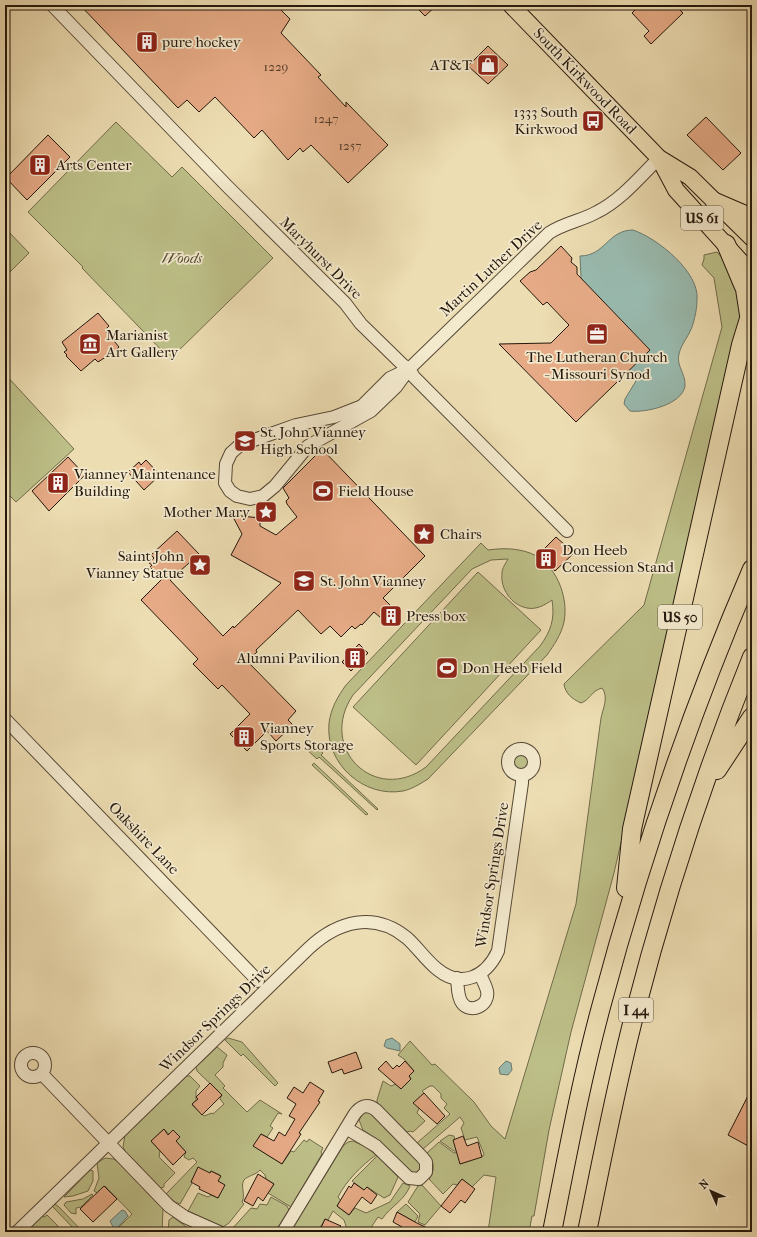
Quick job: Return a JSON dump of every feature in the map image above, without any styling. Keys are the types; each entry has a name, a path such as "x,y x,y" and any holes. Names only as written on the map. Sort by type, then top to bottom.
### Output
{"highway":[{"path":"715,202 752,218"},
{"path":"726,244 745,289 750,312"},
{"name":"US 50","path":"622,928 634,822 750,312"},
{"name":"I 44","path":"552,1232 586,1068 622,928 670,779 709,674 752,569"},
{"name":"I 44","path":"587,1232 617,1087 644,980 680,858 702,792 752,657"},
{"path":"702,792 752,717"}],"main road":[{"name":"South Kirkwood Road","path":"511,5 659,158 690,177 752,238"},
{"name":"South Kirkwood Road","path":"659,158 676,190 752,274"}],"street":[{"name":"Maryhurst Drive","path":"52,5 227,186 345,303 361,324 402,365 409,369 419,382 567,531"},
{"name":"Martin Luther Drive","path":"409,369 390,378 362,406 334,417 296,425 240,445 231,453 226,464 225,483 230,491 237,496 250,499 263,496 275,486 308,446 371,411 396,387 409,369 549,233 565,224 598,212 612,203 659,158"},
{"name":"Oakshire Lane","path":"5,719 258,981"},
{"name":"Windsor Springs Drive","path":"480,974 490,966 498,951 522,775"},
{"name":"Windsor Springs Drive","path":"17,1232 309,948 326,934 339,927 357,922 376,923 386,926 409,940 444,974 457,978"},
{"path":"480,974 487,992 487,996 482,1005 474,1008 465,1006 459,998 457,978 469,978 480,974"},
{"path":"42,1074 170,1207 201,1229 219,1232"},
{"path":"283,1232 356,1111 364,1106 369,1105 422,1157 426,1162 426,1172 419,1179 408,1178 376,1146 346,1128"}],"green space":[{"name":"Woods","path":"116,122 172,177 182,167 273,258 170,359 82,268 83,267 28,212"},
{"path":"5,228 29,253 5,277"},
{"path":"717,252 730,267 744,306 614,873 571,1032 549,1130 534,1216 532,1216 529,1232 488,1232 496,1177 484,1175 472,1187 462,1179 457,1185 453,1184 443,1194 429,1179 433,1172 433,1166 427,1153 439,1142 454,1153 458,1152 460,1164 483,1156 484,1154 477,1137 465,1140 461,1128 464,1123 460,1117 423,1149 417,1143 450,1114 444,1108 447,1104 441,1098 441,1094 433,1086 430,1086 422,1091 424,1093 414,1103 419,1108 417,1113 425,1121 413,1132 407,1132 377,1102 377,1100 383,1081 391,1086 396,1084 401,1089 411,1079 409,1076 414,1071 404,1059 398,1055 410,1041 432,1065 435,1064 474,1102 491,1126 505,1139 576,904 601,718 605,703 605,695 602,688 595,691 587,700 581,703 570,695 564,684 644,605 722,327 714,278 702,265 704,255"},
{"path":"5,374 74,449 16,502 5,491"},
{"path":"481,543 488,550 509,549 530,553 547,564 559,582 565,612 563,627 555,644 547,655 428,779 413,788 403,791 388,792 374,789 361,783 350,775 340,764 333,752 329,738 329,723 335,702 346,685","holes":["508,559 503,569 502,579 505,590 512,600 527,608 540,607 552,600 552,619 544,640 426,767 407,777 388,779 371,775 357,765 347,751 342,734 344,715 353,695 472,569 491,560"]},
{"name":"Don Heeb Field","path":"478,572 541,630 416,765 353,707"},
{"path":"310,741 323,753 321,755 378,809 377,810 319,757 317,759 304,747"},
{"path":"518,754 524,754 529,759 527,768 524,770 518,770 513,765 513,759"},
{"path":"314,763 368,814 366,815 312,765"},
{"path":"228,1038 242,1042 278,1083 275,1086 243,1054 241,1056 225,1040"},
{"path":"217,1047 227,1055 223,1063 223,1067 215,1075 225,1086 223,1088 247,1112 260,1100 282,1114 278,1113 270,1126 273,1128 267,1137 261,1134 254,1146 282,1164 291,1151 294,1152 304,1140 307,1142 309,1139 323,1148 321,1152 322,1154 291,1207 268,1193 274,1184 266,1179 265,1175 260,1170 244,1180 242,1202 244,1204 229,1223 223,1227 188,1211 198,1193 208,1197 211,1195 218,1198 224,1185 218,1181 220,1175 211,1171 208,1176 198,1168 191,1182 192,1183 180,1204 175,1202 166,1194 197,1162 193,1158 189,1160 184,1157 186,1152 164,1129 151,1141 160,1151 159,1157 175,1173 164,1184 164,1187 161,1188 125,1151 123,1147 125,1135 187,1076 190,1076 200,1086 196,1091 196,1100 192,1105 204,1116 213,1114 224,1104 220,1099 222,1095 197,1071 196,1067"},
{"path":"364,1112 370,1113 419,1163 421,1169 416,1173 412,1173 380,1141 363,1130 359,1120"},
{"path":"449,1135 454,1136 457,1151 454,1151 440,1141"},
{"path":"353,1141 366,1147 376,1155 360,1168 345,1185 338,1197 341,1201 337,1206 349,1215 355,1208 366,1213 390,1202 403,1183 410,1186 404,1196 382,1219 378,1217 368,1232 348,1232 344,1220 333,1211 328,1220 325,1219 315,1231 290,1232 343,1146 348,1142"},
{"path":"377,1156 398,1177 390,1195 384,1198 367,1187 364,1190 352,1181"},
{"path":"105,1158 114,1159 119,1163 163,1209 162,1232 114,1232 132,1214 105,1186 97,1193 94,1191 99,1178 97,1163"},
{"path":"90,1170 93,1171 93,1181 88,1191 73,1196 64,1197"},
{"path":"422,1185 441,1206 425,1225 418,1222 420,1214 408,1202 418,1186"},
{"path":"92,1194 93,1195 81,1207 76,1208 76,1214 71,1213 64,1205 66,1202 83,1199"},
{"path":"271,1197 287,1206 289,1210 275,1232 236,1232 231,1230 251,1208 257,1209 260,1204 267,1205"},
{"path":"55,1204 83,1232 77,1232 52,1206"},
{"path":"406,1204 418,1216 415,1222 397,1212"},
{"path":"47,1215 58,1226 53,1232 28,1232 28,1230 42,1216 44,1217"},
{"path":"173,1217 189,1229 185,1232 168,1232 169,1220"}],"water":[{"path":"633,230 654,240 675,258 692,278 696,289 697,300 693,324 678,358 685,382 682,393 670,403 644,411 630,411 624,404 625,399 639,376 629,371 581,278 580,256 595,252 618,234"},
{"path":"392,1038 400,1044 400,1051 384,1046 386,1040"},
{"path":"506,1061 511,1063 512,1070 508,1075 500,1074 499,1068"},
{"path":"122,1210 125,1211 128,1216 117,1228 113,1227 110,1221"}],"building":[{"path":"80,5 276,5 290,19 281,33 321,75 318,77 346,107 346,102 388,145 348,183 311,145 303,152 300,148 288,160 262,130 254,138 215,97 199,112 187,100 178,108"},
{"path":"414,5 437,5 425,16"},
{"path":"640,5 675,5 683,13 651,44 644,36 649,31 632,13"},
{"name":"AT&T","path":"488,46 508,65 488,84 468,66"},
{"path":"706,117 741,153 723,170 687,135"},
{"name":"Arts Center","path":"48,135 70,157 27,200 6,178"},
{"name":"The Lutheran Church - Missouri Synod","path":"561,246 572,258 571,262 577,267 577,274 650,350 576,422 499,344 551,343 569,325 547,302 543,305 520,281 530,272 536,270"},
{"name":"Marianist Art Gallery","path":"98,313 109,326 105,330 119,347 110,356 109,355 98,362 95,359 81,371 66,356 67,355 64,352 67,350 62,342"},
{"name":"St. John Vianney High School","path":"322,449 425,556 383,598 398,613 388,624 374,612 362,625 361,624 355,629 352,626 341,637 330,626 321,634 298,610 256,650 257,652 247,661 296,711 288,720 293,725 276,741 267,731 247,751 230,734 250,714 222,685 218,689 193,664 198,659 141,600 162,579 150,567 152,565 149,563 154,558 151,555 177,531 199,554 170,580 223,636 233,626 234,628 281,583 231,555 242,534 232,515 260,518 260,526 276,535 297,517 287,504 286,501 289,498 283,488"},
{"name":"Vianney Maintenance Building","path":"68,457 85,475 49,511 32,491"},
{"path":"146,460 160,475 144,490 128,472 139,462 141,465"},
{"path":"556,537 574,553 555,571 538,555"},
{"name":"Alumni Pavilion","path":"359,644 368,653 351,671 342,662"},
{"path":"356,1052 362,1068 344,1074 342,1069 332,1073 328,1062"},
{"path":"386,1061 393,1069 397,1065 399,1067 405,1061 414,1071 409,1076 411,1079 401,1089 378,1069"},
{"path":"310,1082 324,1091 318,1101 320,1102 299,1133 301,1134 282,1164 253,1146 261,1134 274,1141 279,1132 285,1136 295,1119 289,1116 296,1104 287,1098 294,1087 303,1093"},
{"path":"210,1083 222,1095 202,1115 192,1104 198,1099 196,1097"},
{"path":"752,1088 752,1148 728,1135"},
{"path":"424,1093 445,1116 437,1124 413,1103"},
{"path":"164,1129 168,1135 173,1130 180,1137 176,1141 186,1152 173,1165 151,1141"},
{"path":"463,1136 467,1146 478,1142 482,1157 460,1164 453,1140"},
{"path":"198,1167 210,1173 211,1171 221,1176 218,1181 225,1185 218,1198 199,1189 200,1187 191,1182"},
{"path":"258,1174 274,1184 263,1201 258,1197 253,1206 244,1201"},
{"path":"462,1179 475,1189 465,1203 461,1200 450,1213 441,1206"},
{"path":"354,1183 364,1190 367,1187 377,1195 371,1204 362,1197 349,1215 337,1206 349,1186 351,1188"},
{"path":"104,1186 117,1199 93,1222 80,1209"},
{"path":"397,1212 435,1232 400,1232 402,1227 393,1222"},
{"path":"325,1219 341,1226 337,1232 319,1232"}],"place":[{"name":"pure hockey","path":"147,42"},
{"name":"AT&T","path":"488,65"},
{"name":"1333 South Kirkwood","path":"593,121"},
{"name":"Arts Center","path":"40,165"},
{"name":"The Lutheran Church - Missouri Synod","path":"597,334"},
{"name":"Marianist Art Gallery","path":"90,344"},
{"name":"St. John Vianney High School","path":"245,441"},
{"name":"Vianney Maintenance Building","path":"58,483"},
{"name":"Field House","path":"323,491"},
{"name":"Mother Mary","path":"266,512"},
{"name":"Chairs","path":"424,534"},
{"name":"Don Heeb Concession Stand","path":"546,559"},
{"name":"Saint John Vianney Statue","path":"200,565"},
{"name":"St. John Vianney","path":"304,581"},
{"name":"Press box","path":"391,616"},
{"name":"Alumni Pavilion","path":"355,658"},
{"name":"Don Heeb Field","path":"447,668"},
{"name":"Vianney Sports Storage","path":"244,737"}]}
